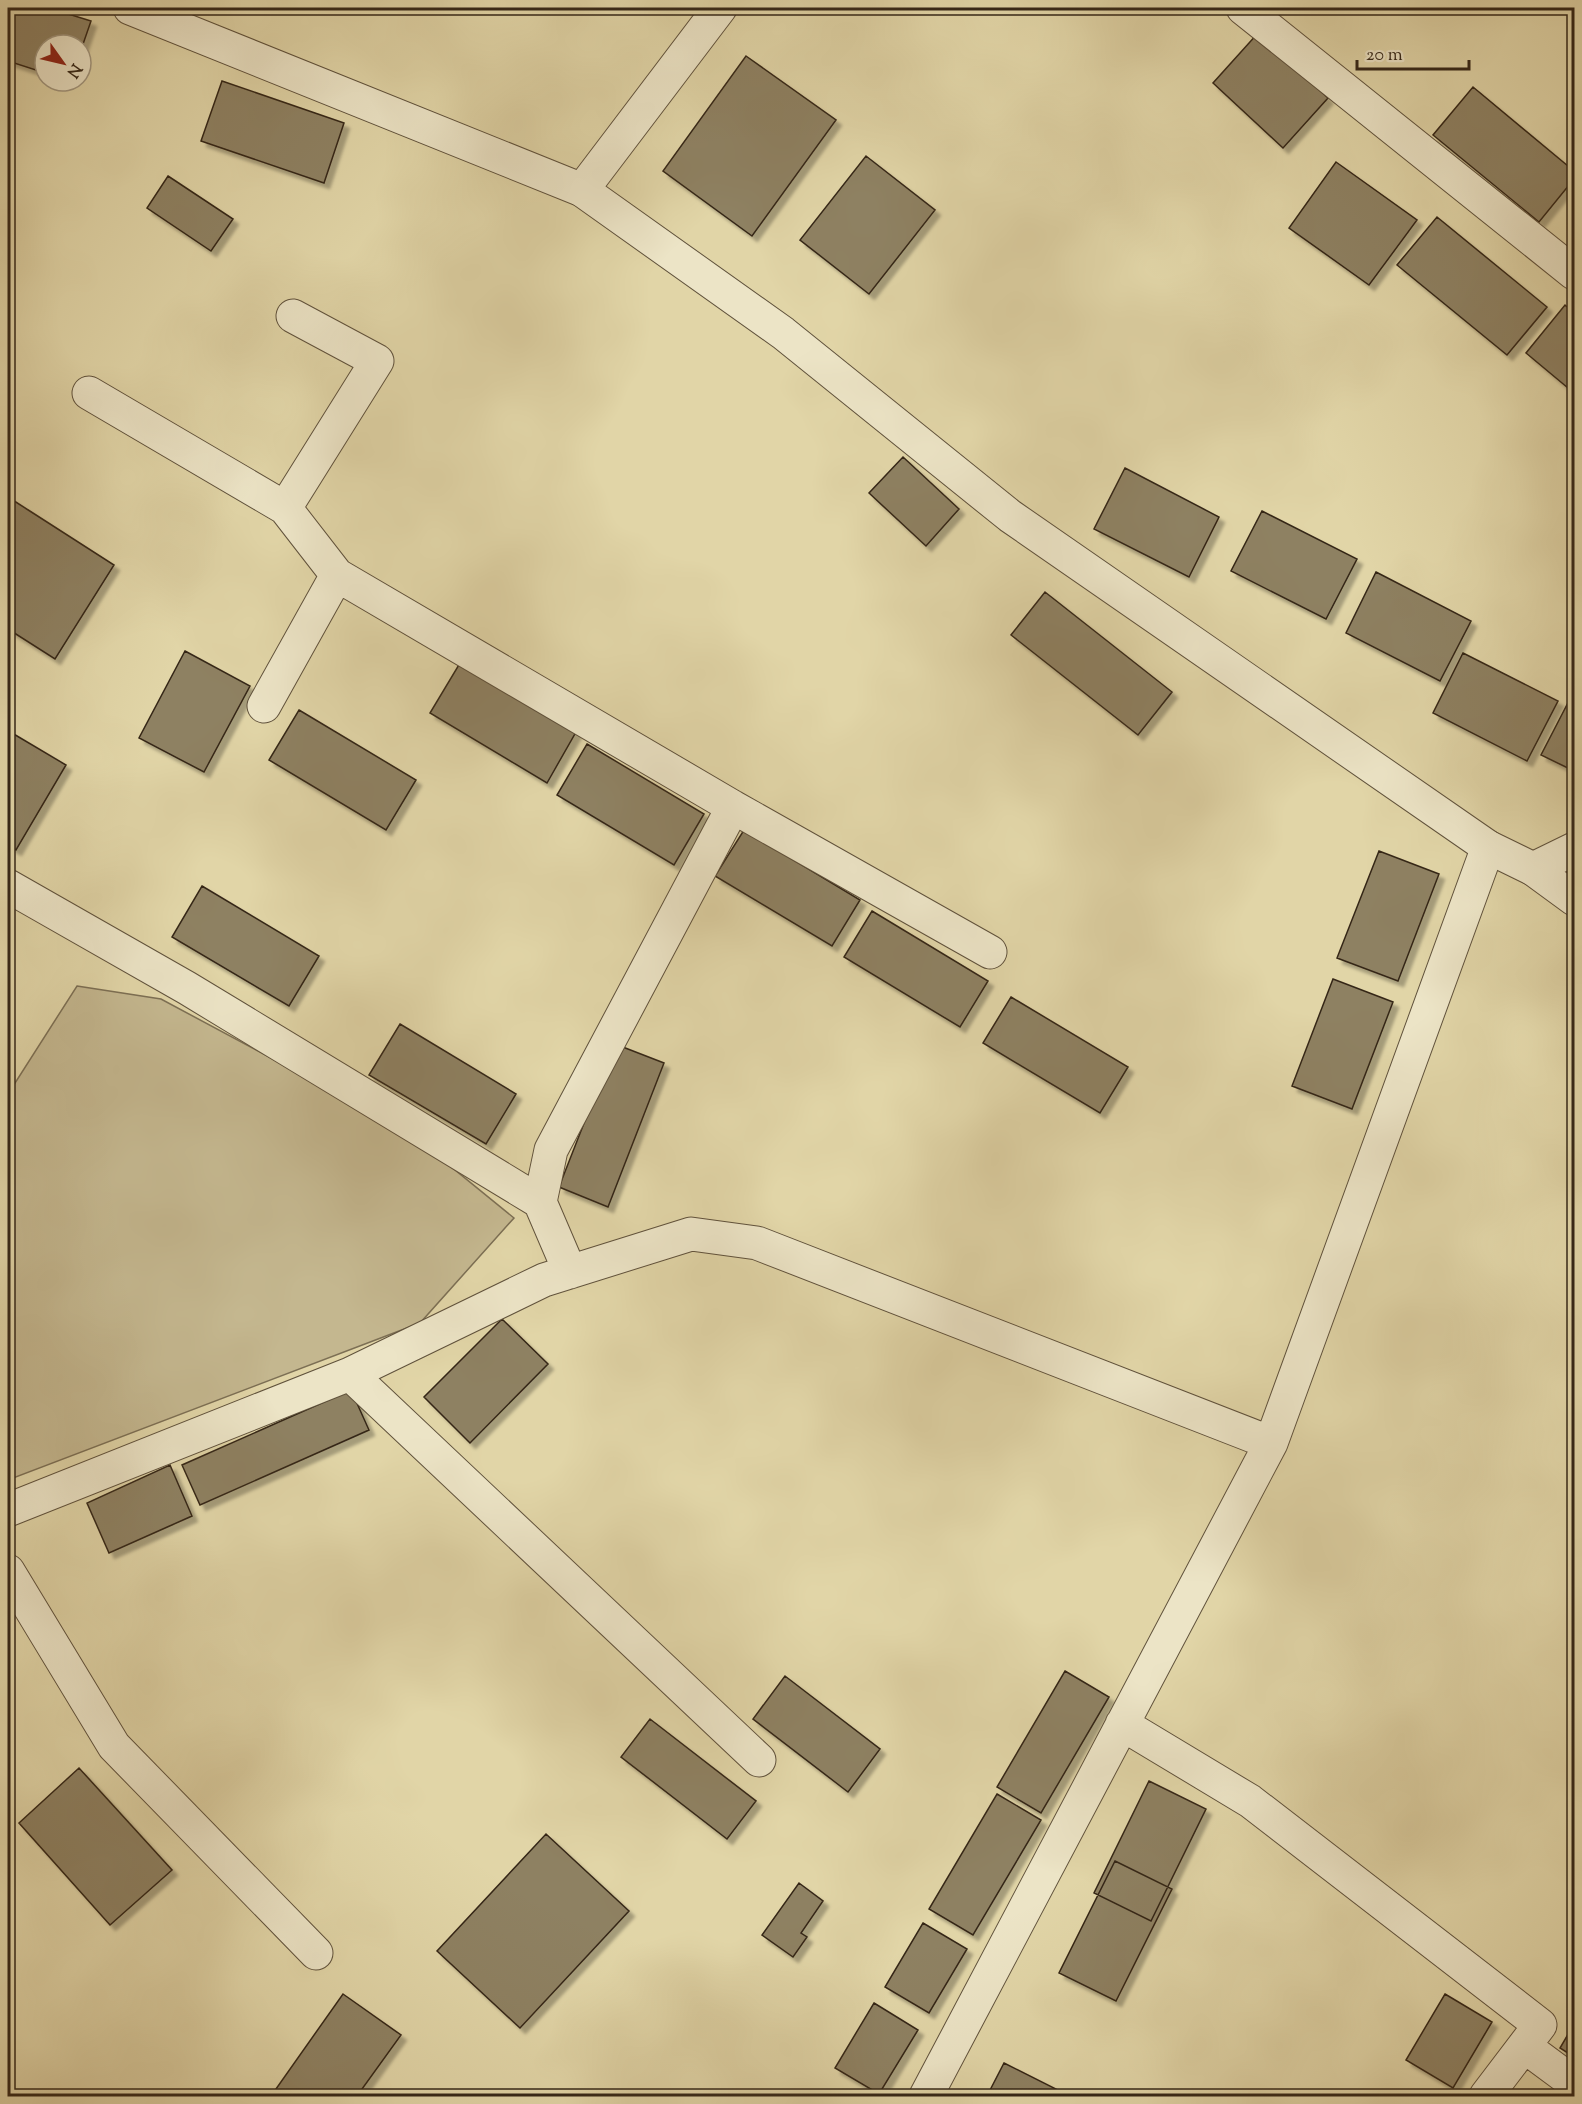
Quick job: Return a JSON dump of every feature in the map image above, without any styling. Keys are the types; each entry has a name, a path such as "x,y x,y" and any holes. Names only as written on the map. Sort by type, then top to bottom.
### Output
{"street":[{"path":"130,8 582,190 783,333 1010,516 1488,847 1533,869 1575,900"},
{"path":"582,190 720,8"},
{"path":"1243,8 1575,273"},
{"path":"285,508 377,361 293,316"},
{"path":"89,393 285,508 337,575 733,807 990,952"},
{"path":"264,706 337,575"},
{"path":"570,1272 540,1202 551,1150 733,807"},
{"path":"926,2097 1270,1443 1488,847"},
{"path":"1533,869 1575,849"},
{"path":"8,886 187,988 540,1202"},
{"path":"8,1510 350,1374 544,1280 691,1234 757,1243 1270,1443"},
{"path":"350,1374 759,1760"},
{"path":"8,1571 114,1746 316,1953"},
{"path":"1122,1724 1250,1801 1539,2025 1486,2097"},
{"path":"1524,2046 1575,2083"}],"shaded area":[{"path":"77,986 161,999 407,1131 514,1218 420,1323 8,1480 8,1094"}],"building":[{"path":"8,8 49,8 91,21 87,33 33,33 33,69 8,61"},
{"path":"1258,33 1328,98 1283,148 1213,83"},
{"path":"746,56 836,120 752,236 663,171"},
{"path":"222,81 344,123 324,183 201,141"},
{"path":"1473,87 1574,171 1574,179 1539,222 1433,135"},
{"path":"866,156 935,210 869,294 800,240"},
{"path":"1336,162 1417,220 1369,285 1289,228"},
{"path":"168,176 233,219 211,251 147,208"},
{"path":"1437,217 1547,307 1507,355 1397,265"},
{"path":"1565,305 1574,313 1574,393 1526,353"},
{"path":"903,457 959,509 926,546 869,493"},
{"path":"1125,468 1219,517 1189,577 1094,529"},
{"path":"8,497 114,565 55,659 8,629"},
{"path":"1262,511 1357,559 1326,619 1231,571"},
{"path":"1376,572 1471,621 1440,681 1346,633"},
{"path":"1045,592 1172,692 1138,735 1011,635"},
{"path":"185,651 250,686 204,772 139,738"},
{"path":"1463,653 1558,701 1527,761 1433,713"},
{"path":"460,663 576,732 547,783 430,713"},
{"path":"1572,695 1574,696 1574,771 1541,755"},
{"path":"299,710 416,780 386,830 269,760"},
{"path":"12,733 66,765 16,850 8,845 8,741"},
{"path":"587,744 704,814 674,865 557,795"},
{"path":"744,830 860,900 832,946 715,876"},
{"path":"1379,851 1439,874 1398,981 1337,958"},
{"path":"202,886 319,956 289,1006 172,937"},
{"path":"872,911 988,981 960,1027 844,957"},
{"path":"1333,979 1393,1002 1352,1109 1292,1086"},
{"path":"1011,997 1128,1067 1100,1113 983,1043"},
{"path":"400,1024 516,1094 486,1144 369,1075"},
{"path":"615,1044 664,1063 608,1207 559,1187"},
{"path":"502,1319 548,1364 470,1443 424,1397"},
{"path":"351,1390 369,1430 200,1505 182,1465"},
{"path":"170,1465 192,1516 109,1553 87,1503"},
{"path":"1065,1671 1109,1697 1041,1813 997,1787"},
{"path":"785,1676 880,1749 848,1792 753,1719"},
{"path":"650,1719 756,1801 727,1839 621,1757"},
{"path":"79,1768 172,1870 110,1925 19,1823"},
{"path":"1149,1781 1206,1809 1151,1921 1094,1893"},
{"path":"997,1794 1041,1820 973,1935 929,1909"},
{"path":"546,1834 629,1911 520,2028 437,1951"},
{"path":"1115,1861 1172,1889 1116,2001 1059,1973"},
{"path":"799,1883 823,1901 801,1933 807,1937 793,1957 762,1935"},
{"path":"923,1923 967,1949 929,2013 885,1987"},
{"path":"343,1994 401,2035 357,2096 271,2096"},
{"path":"1445,1994 1492,2022 1453,2088 1406,2060"},
{"path":"874,2003 918,2030 879,2094 835,2068"},
{"path":"1574,2024 1574,2057 1560,2048"},
{"path":"1004,2063 1060,2091 1058,2096 987,2096"}]}
